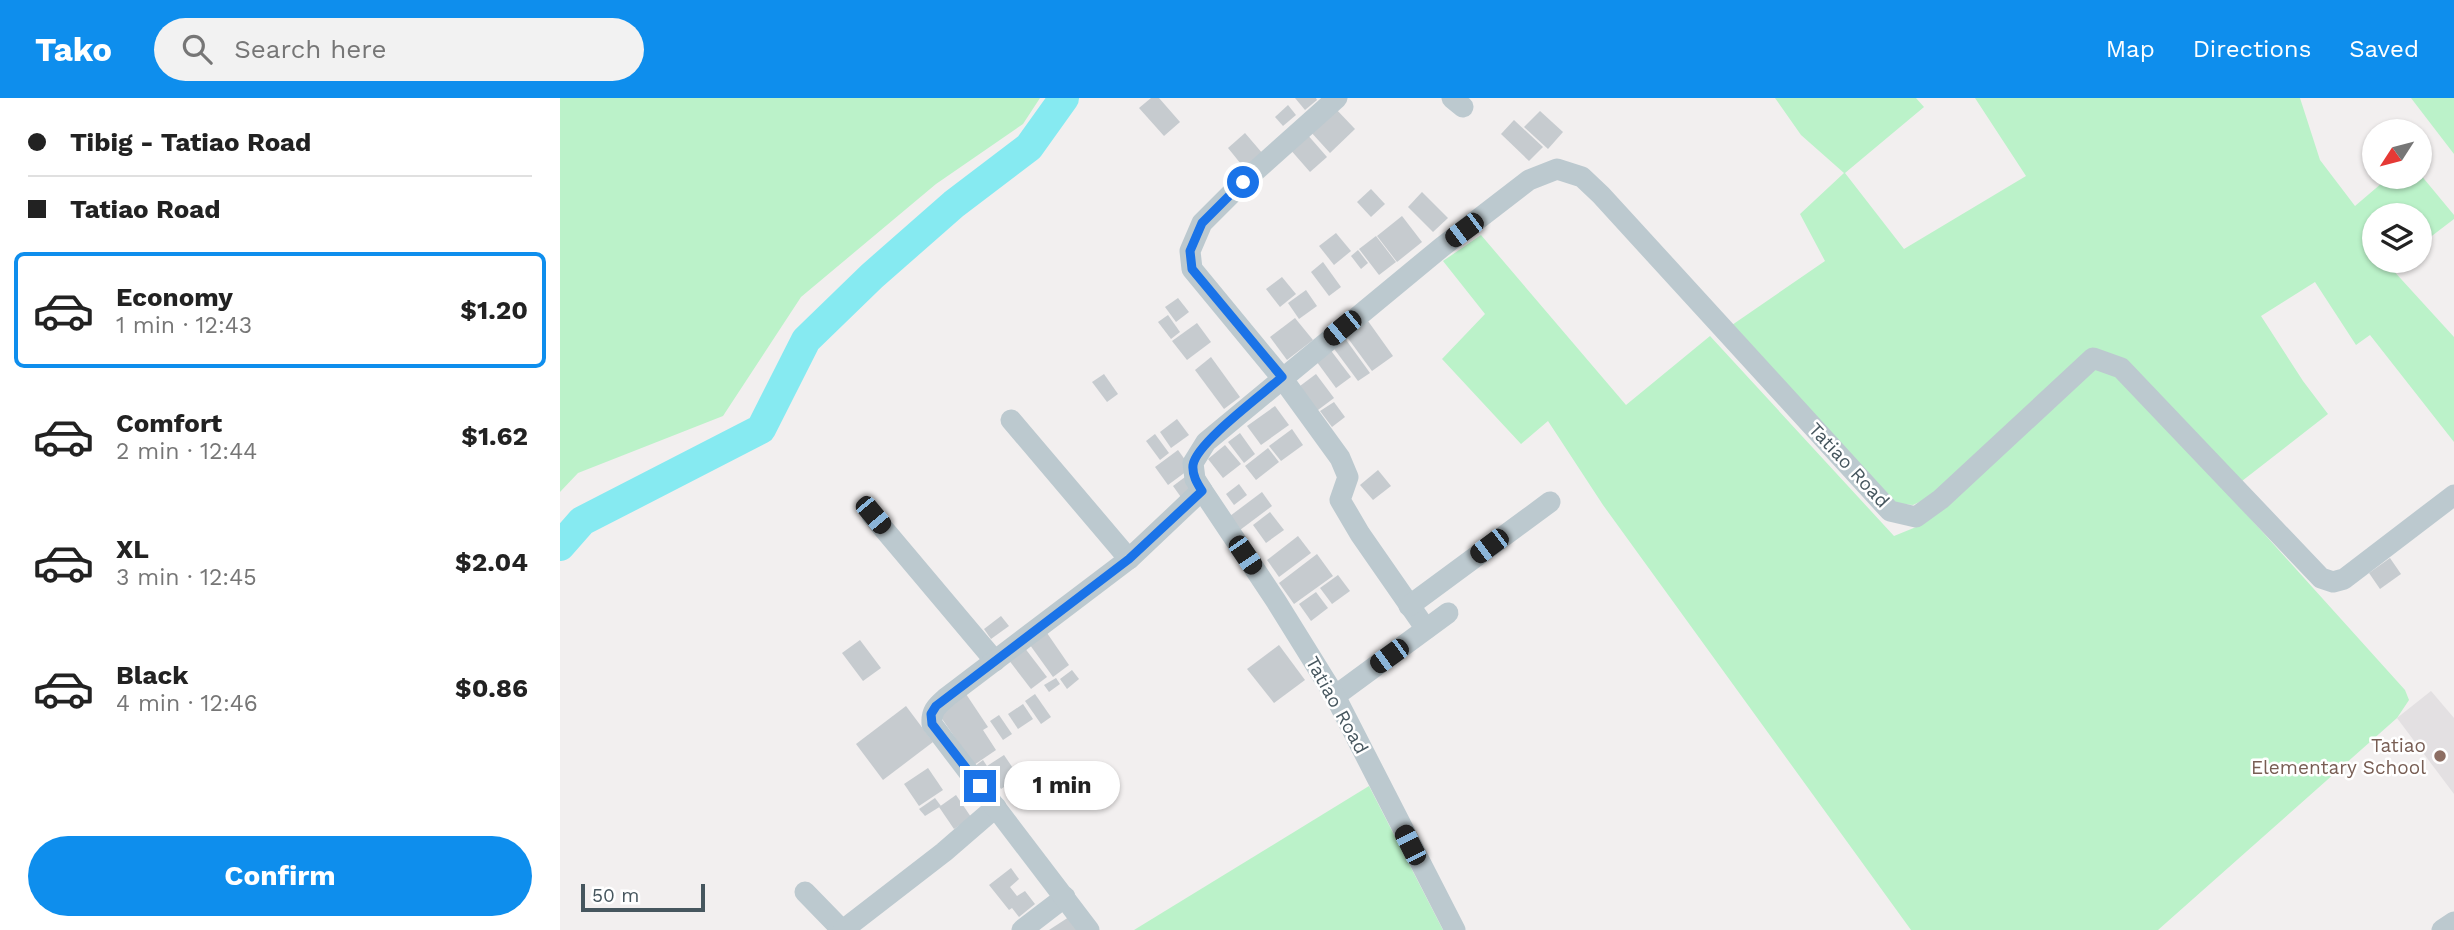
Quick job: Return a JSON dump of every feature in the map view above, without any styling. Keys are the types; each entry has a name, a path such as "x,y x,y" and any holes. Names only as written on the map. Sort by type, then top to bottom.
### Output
{"street":[{"path":"1337,98 1243,182 1202,223 1190,251 1192,269 1282,377 1340,458 1348,477 1340,500 1426,629"},
{"name":"Tatiao Road","path":"1455,930 1335,696 1276,601 1202,491 1195,479 1193,463 1206,442 1282,377 1442,247 1530,180 1557,169 1582,177 1890,510 1916,517 1941,499 2093,358 2121,368 2321,578 2333,582 2344,579 2454,495"},
{"path":"1011,420 1129,559"},
{"path":"1089,930 932,724 931,714 936,706 1129,559 1202,491"},
{"path":"1409,606 1549,502"},
{"path":"873,515 995,661"},
{"path":"1335,696 1448,613"},
{"path":"805,892 842,930 944,852 996,807"},
{"path":"1022,930 1065,897"},
{"path":"2442,930 2454,922"}],"shaded area":[{"name":"Tatiao Elementary School","path":"2431,691 2454,718 2454,794 2397,718"}],"green space":[{"path":"560,98 1040,98 1023,124 936,184 801,297 723,416 578,473 560,492"},
{"path":"1775,98 1916,98 1924,107 1845,173 1904,249 2026,176 1975,98 2300,98 2320,160 2355,206 2375,189 2432,188 2454,215 2454,219 2432,236 2432,203 2362,203 2362,273 2396,273 2454,337 2454,442 2370,335 2356,345 2315,282 2261,316 2328,414 2242,481 2094,348 1934,495 1913,505 1894,503 1732,325 1825,261 1800,214 1844,173 1801,135"},
{"path":"2411,98 2454,98 2454,154 2432,125 2432,119 2427,119"},
{"path":"1481,235 1626,405 1710,336 1894,536 1921,525 2096,368 2116,377 2203,466 2405,690 2409,700 2397,718 2158,930 1911,930 1603,505 1548,421 1521,444 1442,359 1485,314 1443,261"},
{"path":"1369,786 1443,930 1134,930"}],"building":[{"path":"1151,98 1159,98 1180,122 1164,136 1139,108"},
{"path":"1295,98 1316,98 1317,100 1305,110"},
{"path":"1288,105 1296,115 1283,126 1275,117"},
{"path":"1334,107 1355,129 1330,153 1310,131"},
{"path":"1540,111 1563,132 1548,149 1524,127"},
{"path":"1514,120 1543,147 1529,161 1501,134"},
{"path":"1245,133 1263,154 1245,169 1228,148"},
{"path":"1306,133 1327,157 1310,172 1289,148"},
{"path":"1371,189 1385,204 1371,217 1357,202"},
{"path":"1422,192 1448,218 1433,232 1408,207"},
{"path":"1402,216 1422,242 1397,262 1377,236"},
{"path":"1336,233 1351,251 1334,265 1319,246"},
{"path":"1376,236 1396,262 1379,275 1359,249"},
{"path":"1358,250 1368,263 1361,269 1351,256"},
{"path":"1323,262 1341,287 1329,296 1311,272"},
{"path":"1282,277 1296,294 1280,307 1266,289"},
{"path":"1306,290 1317,306 1299,319 1288,303"},
{"path":"1178,298 1189,312 1176,322 1165,307"},
{"path":"1168,315 1180,332 1171,339 1158,322"},
{"path":"1295,318 1313,340 1287,360 1270,337"},
{"path":"1368,321 1393,356 1372,371 1347,337"},
{"path":"1197,323 1211,342 1187,360 1172,341"},
{"path":"1344,337 1370,373 1358,381 1332,346"},
{"path":"1329,348 1351,377 1336,388 1314,358"},
{"path":"1211,357 1240,397 1224,409 1195,370"},
{"path":"1104,374 1118,394 1107,402 1092,382"},
{"path":"1316,374 1334,398 1314,413 1296,389"},
{"path":"1334,402 1345,417 1332,427 1320,411"},
{"path":"1275,406 1289,425 1261,445 1247,426"},
{"path":"1177,419 1189,435 1171,448 1160,432"},
{"path":"1292,429 1303,445 1281,461 1269,446"},
{"path":"1240,433 1255,454 1244,463 1228,442"},
{"path":"1155,434 1169,453 1160,460 1146,441"},
{"path":"1225,445 1241,464 1223,478 1208,459"},
{"path":"1268,448 1279,462 1256,480 1245,466"},
{"path":"1178,450 1191,468 1168,485 1155,467"},
{"path":"1378,470 1391,486 1373,500 1360,485"},
{"path":"1185,477 1195,491 1183,500 1173,486"},
{"path":"1239,484 1247,495 1234,505 1226,494"},
{"path":"1262,492 1272,506 1240,530 1230,516"},
{"path":"1270,512 1284,530 1266,543 1253,525"},
{"path":"1298,536 1311,553 1279,577 1267,560"},
{"path":"1317,554 1333,576 1294,604 1279,583"},
{"path":"2390,558 2401,574 2380,589 2369,573"},
{"path":"1338,575 1350,591 1332,604 1320,588"},
{"path":"1316,592 1328,608 1311,621 1299,604"},
{"path":"1001,616 1009,626 991,639 984,629"},
{"path":"1047,633 1069,665 1053,677 1030,645"},
{"path":"860,640 881,668 863,681 842,653"},
{"path":"1279,645 1305,680 1274,703 1247,669"},
{"path":"1024,647 1047,677 1031,689 1008,659"},
{"path":"1072,670 1079,679 1067,689 1060,679"},
{"path":"1056,678 1060,684 1049,692 1044,685"},
{"path":"966,694 988,727 983,730 996,750 974,765 938,713"},
{"path":"1035,694 1051,717 1041,724 1025,701"},
{"path":"1023,704 1033,719 1018,729 1008,714"},
{"path":"906,706 933,742 883,780 856,744"},
{"path":"999,715 1012,734 1003,740 990,721"},
{"path":"1004,755 1019,777 1001,789 988,769 977,777 971,769 983,760 987,766"},
{"path":"928,768 943,790 919,806 904,784"},
{"path":"956,795 971,817 954,829 939,807"},
{"path":"935,798 941,806 925,816 919,809"},
{"path":"1011,868 1019,879 1010,887 1017,896 1025,891 1035,904 1019,917 1012,908 1009,910 989,885"},
{"path":"1069,917 1078,930 1049,930"}],"waterway":[{"path":"560,546 582,521 761,429 806,340 872,276 954,204 1029,147 1064,98"}],"place":[{"name":"Tatiao Elementary School","path":"2440,756"}],"route":[{"path":"980,786 932,724 931,714 936,706 1129,559 1202,491 1195,479 1193,463 1206,442 1282,377 1192,269 1190,251 1202,223 1243,182"}]}
